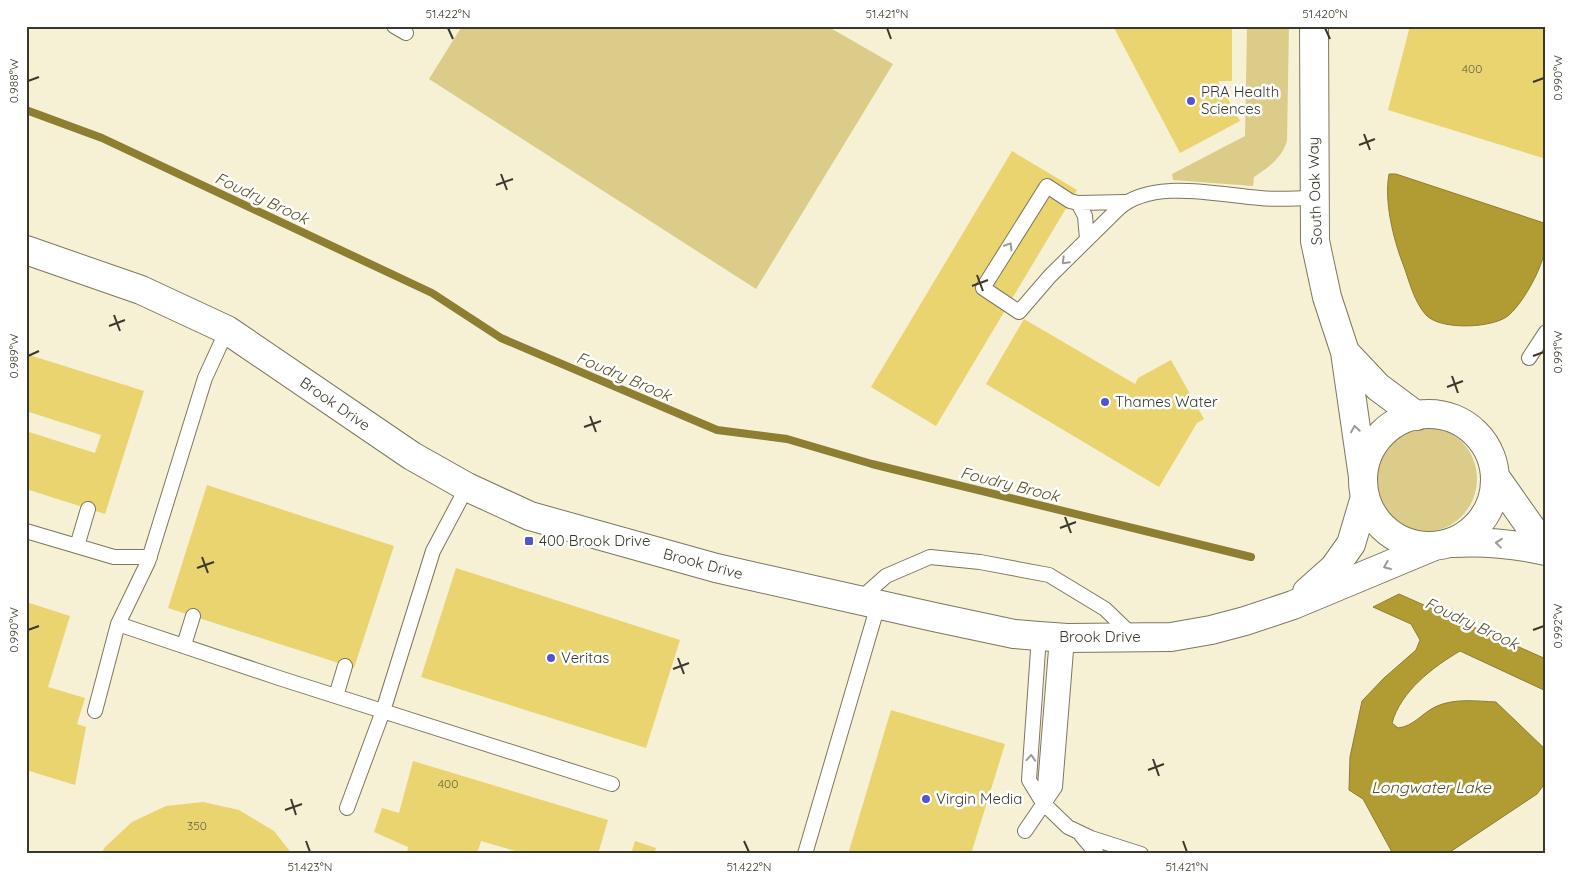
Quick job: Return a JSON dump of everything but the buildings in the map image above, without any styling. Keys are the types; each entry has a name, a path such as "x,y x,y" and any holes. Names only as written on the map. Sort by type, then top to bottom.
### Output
{"street":[{"name":"South Oak Way","path":"1314,26 1314,198 1318,262 1333,320 1345,352 1364,487"},
{"name":"Brook Drive","path":"26,250 141,290 227,330 412,456 467,487 530,516 716,568 1014,634 1054,637 1135,638 1171,637 1212,630 1293,605 1442,545"},
{"name":"South Oak Way","path":"1345,352 1378,387 1417,416"},
{"path":"1442,545 1471,533 1485,518 1494,498 1496,478 1492,458 1482,440 1468,425 1448,416 1428,414 1407,417 1391,426 1378,438 1367,456 1364,487 1374,516 1384,528 1397,538 1411,544 1442,545 1486,542 1546,550"},
{"path":"1496,478 1546,550"},
{"name":"Brook Drive","path":"1293,605 1334,568 1351,544 1364,487"}],"lane":[{"path":"1127,202 1050,276 1019,312 983,288 1047,186 1070,201 1078,203 1127,202 1153,192 1260,198 1314,198"},
{"path":"1078,203 1085,216 1087,239"},
{"path":"95,711 118,624 150,557 205,378 227,330"},
{"path":"1530,358 1546,332"},
{"path":"347,808 383,710 432,551 467,487"},
{"path":"77,546 88,508"},
{"path":"26,531 114,557 150,557"},
{"path":"805,854 868,603 886,576 930,557 980,562 1049,575 1105,609 1135,638"},
{"path":"184,645 193,616"},
{"path":"118,624 612,784"},
{"path":"1054,637 1029,780 1043,803 1068,827 1141,854"},
{"path":"1025,830 1055,787 1054,637"},
{"path":"336,696 346,666"},
{"path":"1078,832 1097,854"}],"shaded area":[{"path":"462,26 827,26 893,64 756,289 429,79"},
{"path":"1247,26 1289,26 1287,141 1285,147 1274,162 1254,177 1253,186 1173,180 1172,174 1245,136"},
{"path":"1424,426 1444,430 1462,441 1473,459 1477,479 1473,499 1462,517 1444,528 1424,532 1404,528 1386,517 1375,499 1371,479 1375,459 1386,441 1404,430"}],"water":[{"path":"1389,174 1396,174 1544,223 1547,233 1546,245 1538,272 1524,297 1509,315 1492,323 1468,326 1443,324 1426,315 1412,291 1399,254 1389,207"},
{"name":"Longwater Lake","path":"1399,594 1546,659 1546,691 1460,651 1439,664 1419,681 1410,690 1396,711 1392,723 1398,728 1409,725 1435,707 1449,702 1496,702 1546,750 1546,782 1537,794 1447,854 1393,854 1363,799 1349,790 1350,757 1362,701 1384,678 1416,650 1420,640 1411,624 1373,607"}],"waterway":[{"name":"Foudry Brook","path":"26,110 102,138 432,293 501,338 717,430 787,439 872,464 1251,557"}],"place":[{"name":"PRA Health Sciences","path":"1191,101"},
{"name":"Thames Water","path":"1105,402"},
{"name":"400 Brook Drive","path":"529,541"},
{"name":"Veritas","path":"551,658"},
{"name":"Virgin Media","path":"926,799"}]}
